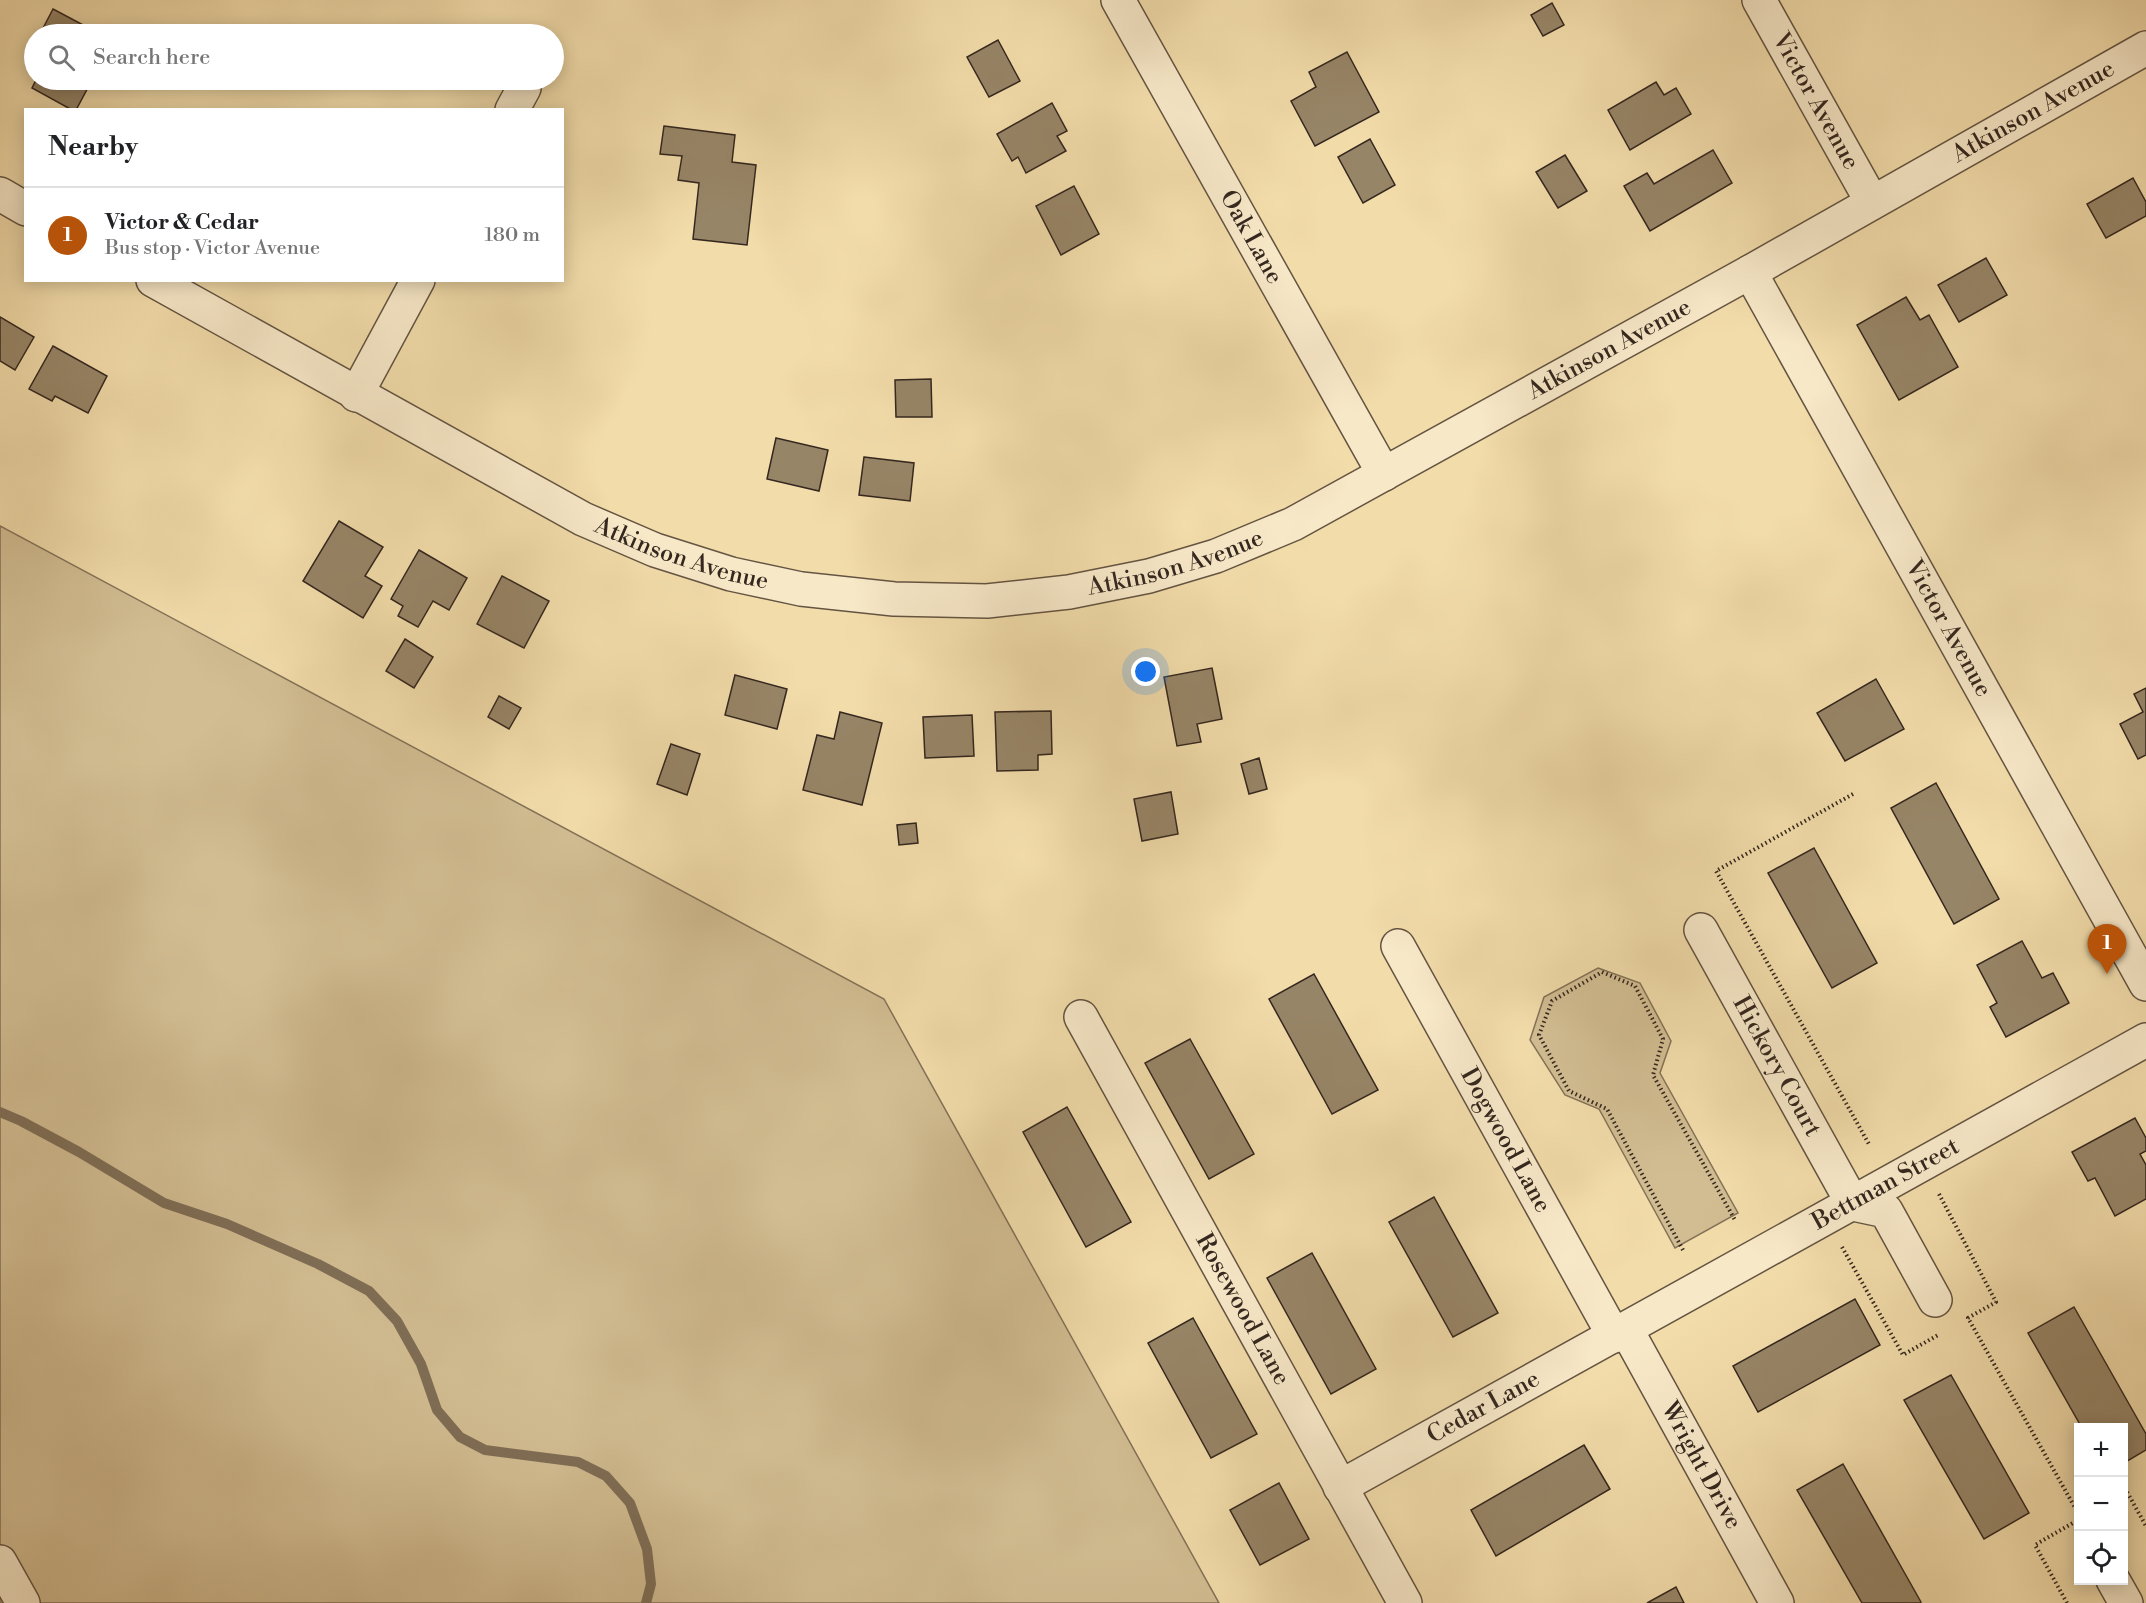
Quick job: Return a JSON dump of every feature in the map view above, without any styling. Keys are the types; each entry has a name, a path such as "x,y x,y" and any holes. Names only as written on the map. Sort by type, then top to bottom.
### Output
{"street":[{"name":"Oak Lane","path":"1118,0 1384,474"},
{"name":"Victor Avenue","path":"1759,0 1872,202"},
{"name":"Atkinson Avenue","path":"157,282 356,395 583,519 655,550 731,574 801,589 894,600 987,601 1069,592 1149,576 1216,555 1293,524 1750,272 2146,48"},
{"path":"0,194 24,208"},
{"name":"Victor Avenue","path":"1750,272 2146,984"},
{"path":"356,395 417,282"},
{"name":"Hickory Court","path":"1701,930 1853,1204"},
{"name":"Dogwood Lane","path":"1398,946 1620,1333"},
{"name":"Rosewood Lane","path":"1081,1017 1405,1603"},
{"name":"Bettman Street","path":"1620,1333 2146,1040"},
{"path":"1853,1204 1886,1212 1935,1300"},
{"name":"Cedar Lane","path":"1340,1487 1620,1333"},
{"name":"Wright Drive","path":"1620,1333 1778,1603"},
{"path":"0,1562 23,1603"},
{"path":"2115,1585 2126,1603"}],"path":[{"path":"1853,794 1716,871 1870,1146"},
{"path":"1683,1250 1607,1108 1569,1091 1539,1035 1552,1001 1602,972 1635,986 1663,1039 1653,1075 1735,1220"},
{"path":"1937,1190 1996,1302 1968,1318 2074,1504"},
{"path":"1840,1244 1904,1354"},
{"path":"2128,1494 2146,1526"},
{"path":"2067,1603 2035,1545 2074,1523"}],"shaded area":[{"path":"0,526 884,999 1219,1603 0,1603"},
{"path":"1598,968 1640,983 1671,1041 1660,1073 1738,1213 1675,1248 1599,1109 1565,1095 1530,1040 1544,997"}],"building":[{"path":"1552,3 1564,25 1543,36 1531,15"},
{"path":"53,9 81,24 45,24"},
{"path":"998,40 1020,81 989,97 967,57"},
{"path":"1347,52 1379,112 1315,146 1291,101 1316,87 1309,72"},
{"path":"1656,82 1664,95 1676,88 1691,114 1630,150 1608,110"},
{"path":"36,90 87,90 77,108 68,108"},
{"path":"1052,103 1067,131 1057,136 1066,151 1026,173 1018,157 1012,161 997,134"},
{"path":"664,126 735,135 732,162 756,165 747,245 693,239 699,183 678,180 682,156 660,154"},
{"path":"1370,139 1395,185 1363,203 1338,157"},
{"path":"1713,150 1732,183 1650,231 1624,186 1647,173 1654,184"},
{"path":"1565,155 1587,191 1558,208 1536,172"},
{"path":"2133,178 2146,202 2146,216 2106,238 2087,204"},
{"path":"1074,186 1099,234 1061,255 1036,206"},
{"path":"1986,258 2007,295 1959,322 1938,285"},
{"path":"1906,297 1920,320 1929,315 1958,367 1899,400 1857,325"},
{"path":"0,317 34,337 15,370 0,361"},
{"path":"53,346 107,376 88,413 55,396 52,401 29,389"},
{"path":"931,379 932,417 896,417 895,380"},
{"path":"776,438 828,450 819,491 767,479"},
{"path":"864,457 914,463 910,501 859,495"},
{"path":"339,521 383,547 365,576 382,586 363,618 303,581"},
{"path":"419,550 467,578 449,610 433,601 418,627 398,616 403,606 391,599"},
{"path":"502,576 549,601 524,648 477,624"},
{"path":"405,639 433,657 414,688 386,671"},
{"path":"1212,668 1222,719 1197,724 1201,742 1177,746 1164,677"},
{"path":"735,675 787,689 777,729 725,715"},
{"path":"1876,679 1904,729 1845,761 1817,713"},
{"path":"2146,688 2146,755 2138,759 2120,724 2143,712 2134,694"},
{"path":"499,696 521,708 509,729 488,717"},
{"path":"1051,711 1052,754 1038,755 1038,770 997,771 995,712"},
{"path":"840,712 882,723 862,805 803,790 817,735 834,739"},
{"path":"972,715 974,756 925,758 923,717"},
{"path":"671,744 700,754 687,795 657,784"},
{"path":"1259,758 1267,789 1249,794 1241,764"},
{"path":"1936,783 1999,899 1954,924 1891,808"},
{"path":"1171,792 1178,834 1142,841 1134,799"},
{"path":"916,823 918,843 899,845 897,825"},
{"path":"1814,848 1877,963 1832,988 1768,873"},
{"path":"2022,941 2042,978 2053,973 2069,1003 2006,1037 1990,1007 1997,1003 1977,965"},
{"path":"1314,974 1378,1090 1332,1114 1269,999"},
{"path":"1190,1039 1254,1154 1209,1179 1145,1063"},
{"path":"1067,1107 1131,1222 1086,1247 1023,1132"},
{"path":"2135,1118 2146,1138 2146,1151 2140,1154 2146,1165 2146,1199 2115,1216 2095,1178 2088,1181 2072,1152"},
{"path":"1434,1197 1498,1313 1453,1337 1389,1222"},
{"path":"1312,1253 1376,1369 1331,1394 1267,1278"},
{"path":"1855,1299 1880,1345 1758,1412 1733,1366"},
{"path":"2074,1307 2146,1434 2146,1450 2128,1461 2128,1423 2079,1423 2028,1333"},
{"path":"1193,1318 1257,1434 1211,1458 1148,1343"},
{"path":"1951,1375 2029,1513 1984,1539 1904,1400"},
{"path":"1584,1445 1610,1489 1496,1556 1471,1510"},
{"path":"1843,1464 1920,1603 1862,1603 1797,1490"},
{"path":"1279,1483 1309,1539 1260,1565 1230,1510"},
{"path":"1676,1587 1684,1603 1647,1603"}],"waterway":[{"path":"0,1112 79,1152 164,1203 227,1224 318,1264 369,1291 397,1321 421,1364 437,1410 460,1437 485,1450 578,1462 606,1476 630,1503 647,1549 651,1584 646,1603"}],"place":[{"name":"Victor & Cedar","path":"2107,974"}]}
